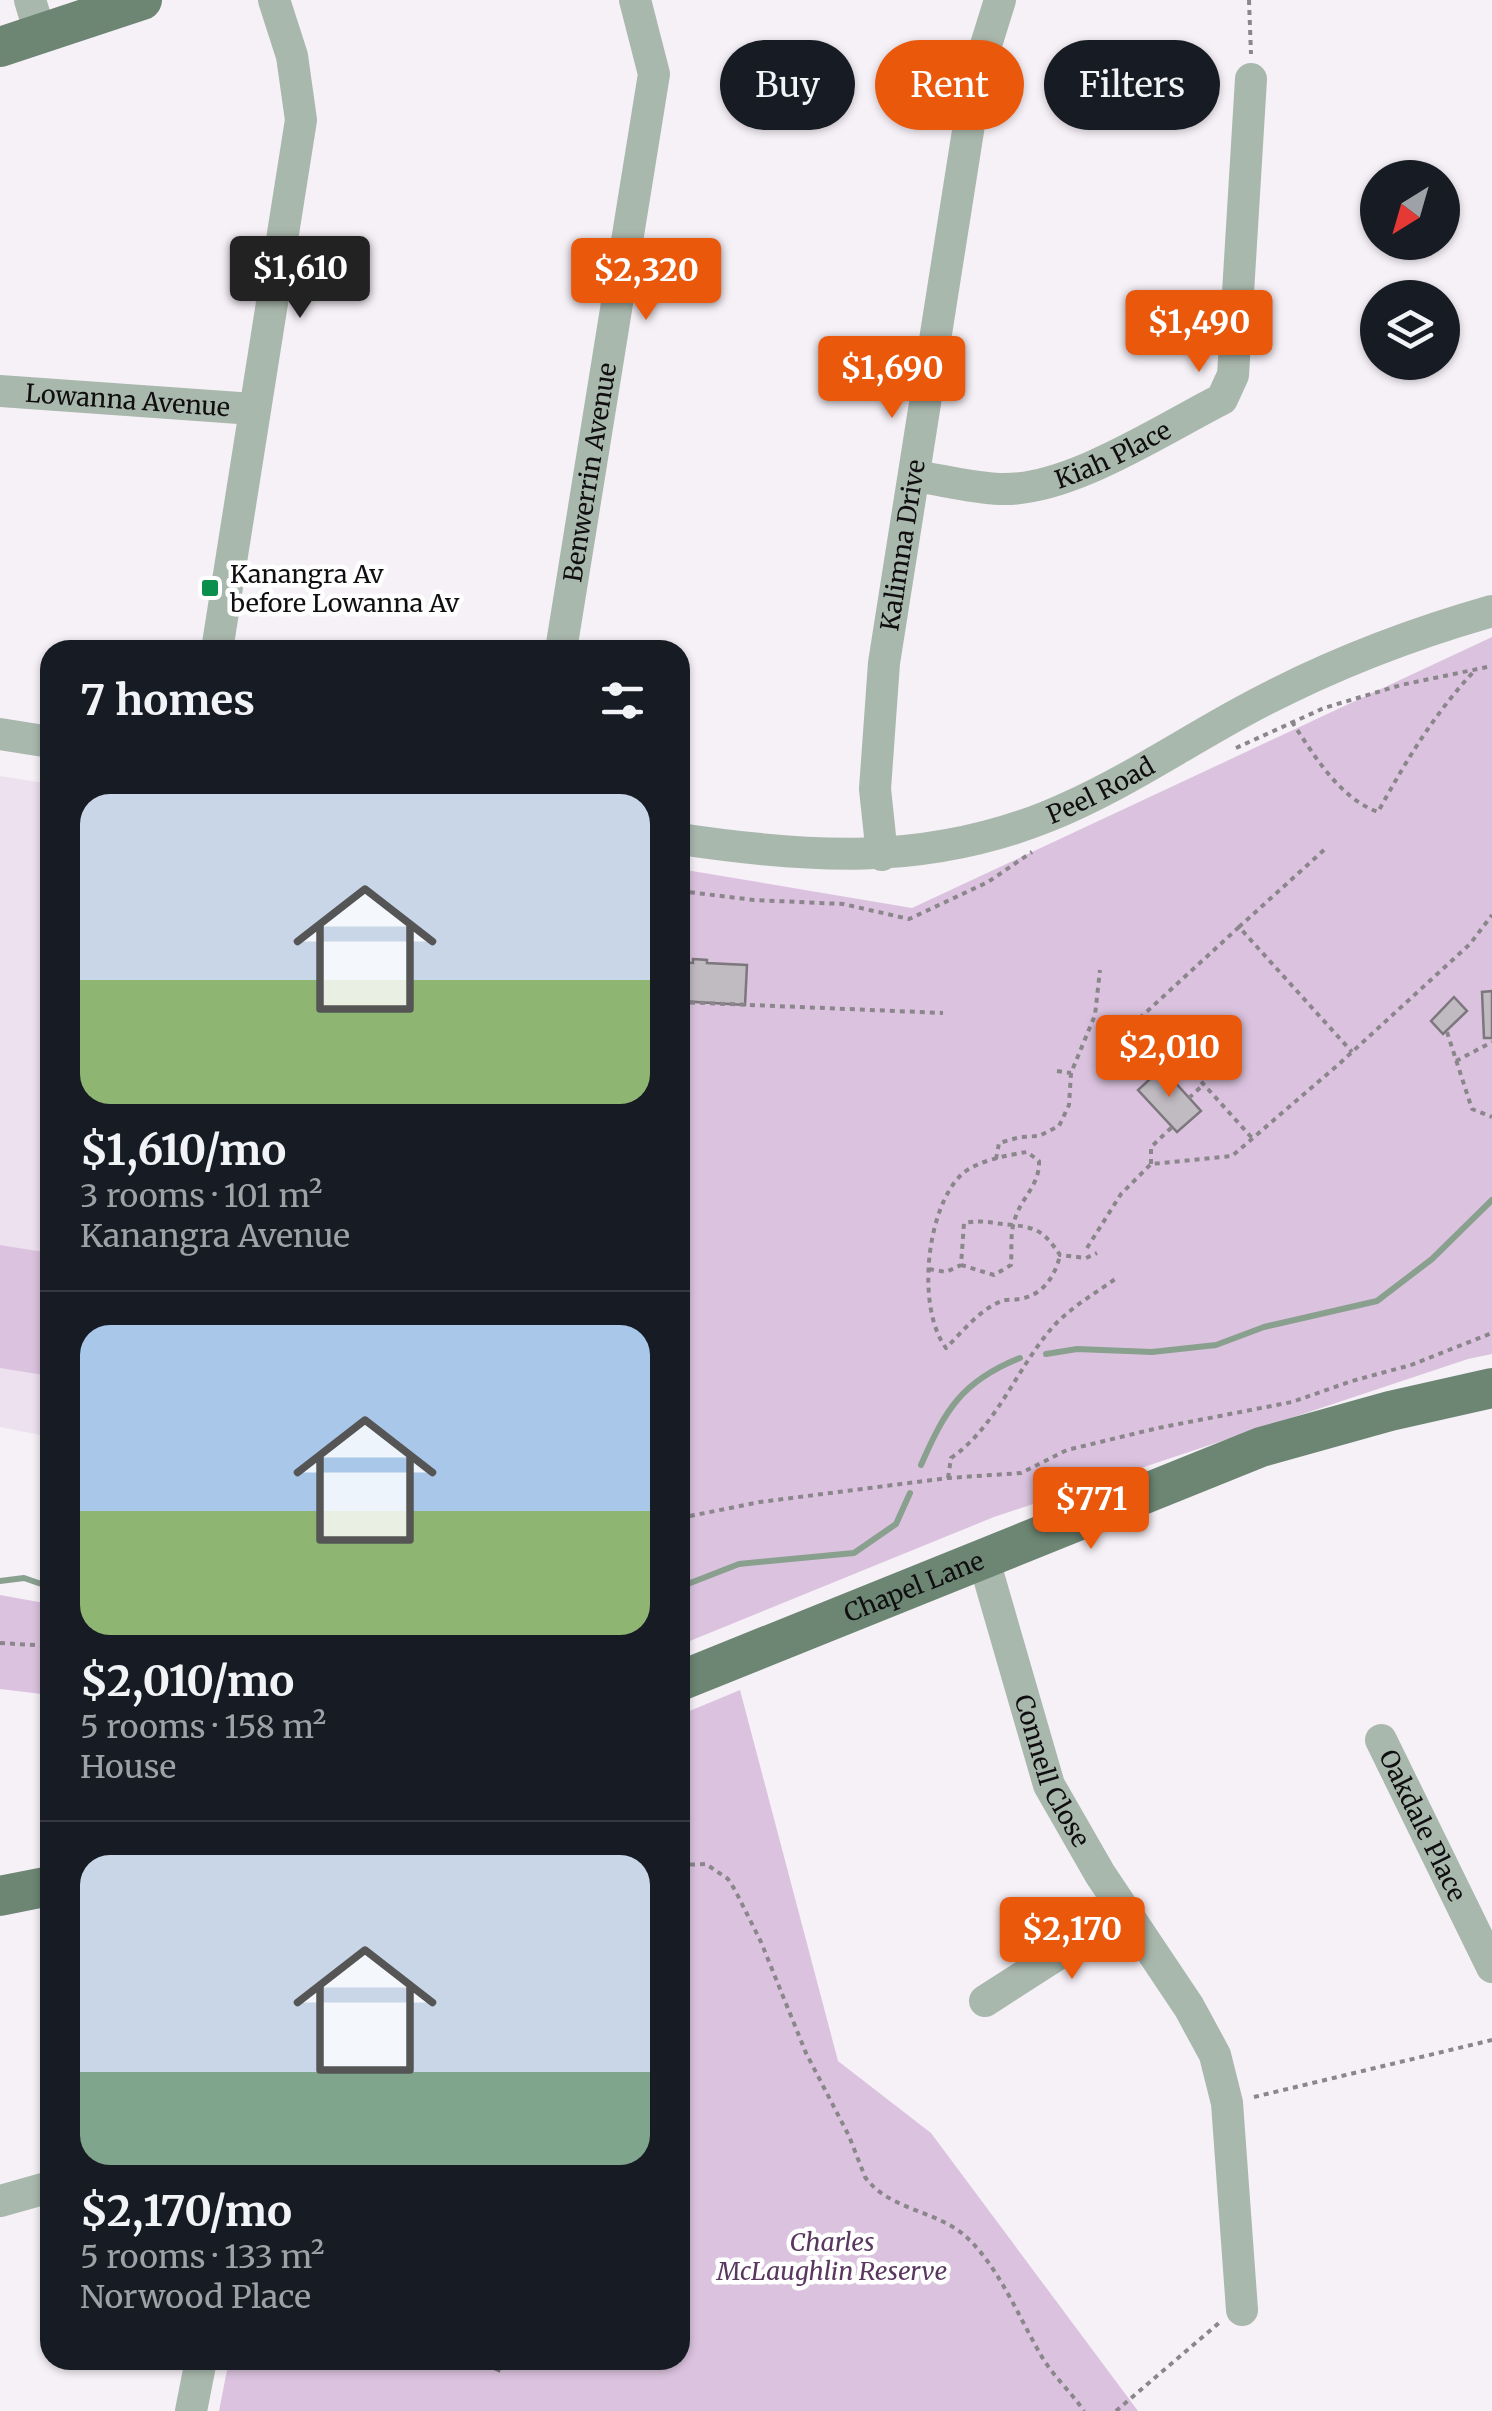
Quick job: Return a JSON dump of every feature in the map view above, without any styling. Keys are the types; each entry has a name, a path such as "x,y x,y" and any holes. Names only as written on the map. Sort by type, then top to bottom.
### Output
{"main road":[{"path":"0,47 35,17 142,0"},
{"name":"Chapel Lane","path":"690,1677 1261,1447 1492,1388"},
{"path":"0,1896 40,1888"}],"street":[{"path":"218,640 302,120 292,56 274,0"},
{"name":"Benwerrin Avenue","path":"563,640 654,74 634,0"},
{"name":"Kalimna Drive","path":"882,855 876,789 884,663 978,74 1000,0"},
{"name":"Kiah Place","path":"914,476 1000,489 1036,486 1071,475 1222,399 1233,376 1251,79"},
{"name":"Lowanna Avenue","path":"0,391 253,409"},
{"name":"Peel Road","path":"690,841 771,853 882,855 991,834 1044,818 1102,792 1308,677 1372,650 1492,611"},
{"path":"0,734 40,740"},
{"name":"Connell Close","path":"983,1558 1048,1784 1214,2054 1228,2103 1242,2310"},
{"name":"Oakdale Place","path":"1380,1740 1492,1967"},
{"path":"986,2001 1125,1911"},
{"path":"0,2201 40,2191"},
{"path":"191,2411 198,2370"}],"path":[{"path":"1249,0 1251,79"},
{"path":"1292,722 1340,786 1363,806 1378,812 1394,777 1428,724 1476,670"},
{"path":"1253,1138 1142,1016 1324,850"},
{"path":"1087,1248 1121,1194 1150,1164 1232,1156 1470,944 1492,915"},
{"path":"1239,927 1352,1052"},
{"path":"996,1159 999,1143 1039,1136 1059,1126 1068,1105 1071,1072 1096,1016 1100,970"},
{"path":"690,1002 943,1013"},
{"path":"1119,1024 1162,1068 1170,1047"},
{"path":"1446,1032 1472,1109 1492,1117"},
{"path":"1456,1061 1492,1042"},
{"path":"1056,1071 1071,1072"},
{"path":"1189,1098 1204,1084"},
{"path":"1150,1164 1151,1147 1172,1126"},
{"path":"929,1269 946,1272 961,1265 994,1274 1011,1265 1012,1226 1040,1177 1039,1161 1027,1152 965,1171 945,1194 933,1231 929,1269 934,1333 946,1348 963,1329 1003,1300 1023,1299 1044,1287 1056,1271 1060,1255 1048,1237 1028,1225 1012,1226 983,1219 964,1223 961,1265"},
{"path":"1060,1255 1086,1258 1098,1253"},
{"path":"948,1478 951,1458 984,1426 1051,1329 1118,1277"},
{"path":"690,1516 760,1502 948,1478 1021,1473 1066,1450 1292,1402 1411,1365 1492,1333"},
{"path":"0,1643 40,1645"},
{"path":"690,1865 706,1864 728,1879 736,1890 806,2054 872,2188 935,2217 965,2236 1012,2300 1043,2358 1084,2411"},
{"path":"1228,2103 1492,2040"},
{"path":"1116,2411 1210,2329 1242,2310"}],"shaded area":[{"path":"0,776 40,782 40,1435 0,1427"}],"green space":[{"path":"1492,637 1492,1354 994,1517 690,1641 690,871 912,908"},
{"path":"0,1245 40,1251 40,1374 0,1368"},
{"path":"0,1595 40,1602 40,1694 0,1689"},
{"name":"Charles McLaughlin Reserve","path":"740,1690 838,2061 931,2133 1138,2411 219,2411 227,2370 690,2370 690,1711"}],"building":[{"path":"693,959 747,965 745,1005 690,1002 690,963"},
{"path":"1492,991 1492,1038 1484,1038 1482,992"},
{"path":"1454,997 1467,1011 1443,1034 1431,1021"},
{"path":"1162,1068 1201,1111 1177,1132 1138,1090"}],"waterway":[{"path":"1046,1354 1077,1349 1152,1352 1216,1345 1264,1327 1377,1301 1432,1259 1492,1200"},
{"path":"921,1465 938,1428 970,1387 1020,1358"},
{"path":"690,1583 739,1564 854,1553 896,1524 910,1493"},
{"path":"0,1581 24,1578 40,1584"}],"place":[{"name":"Kanangra Av before Lowanna Av","path":"210,588"}]}
